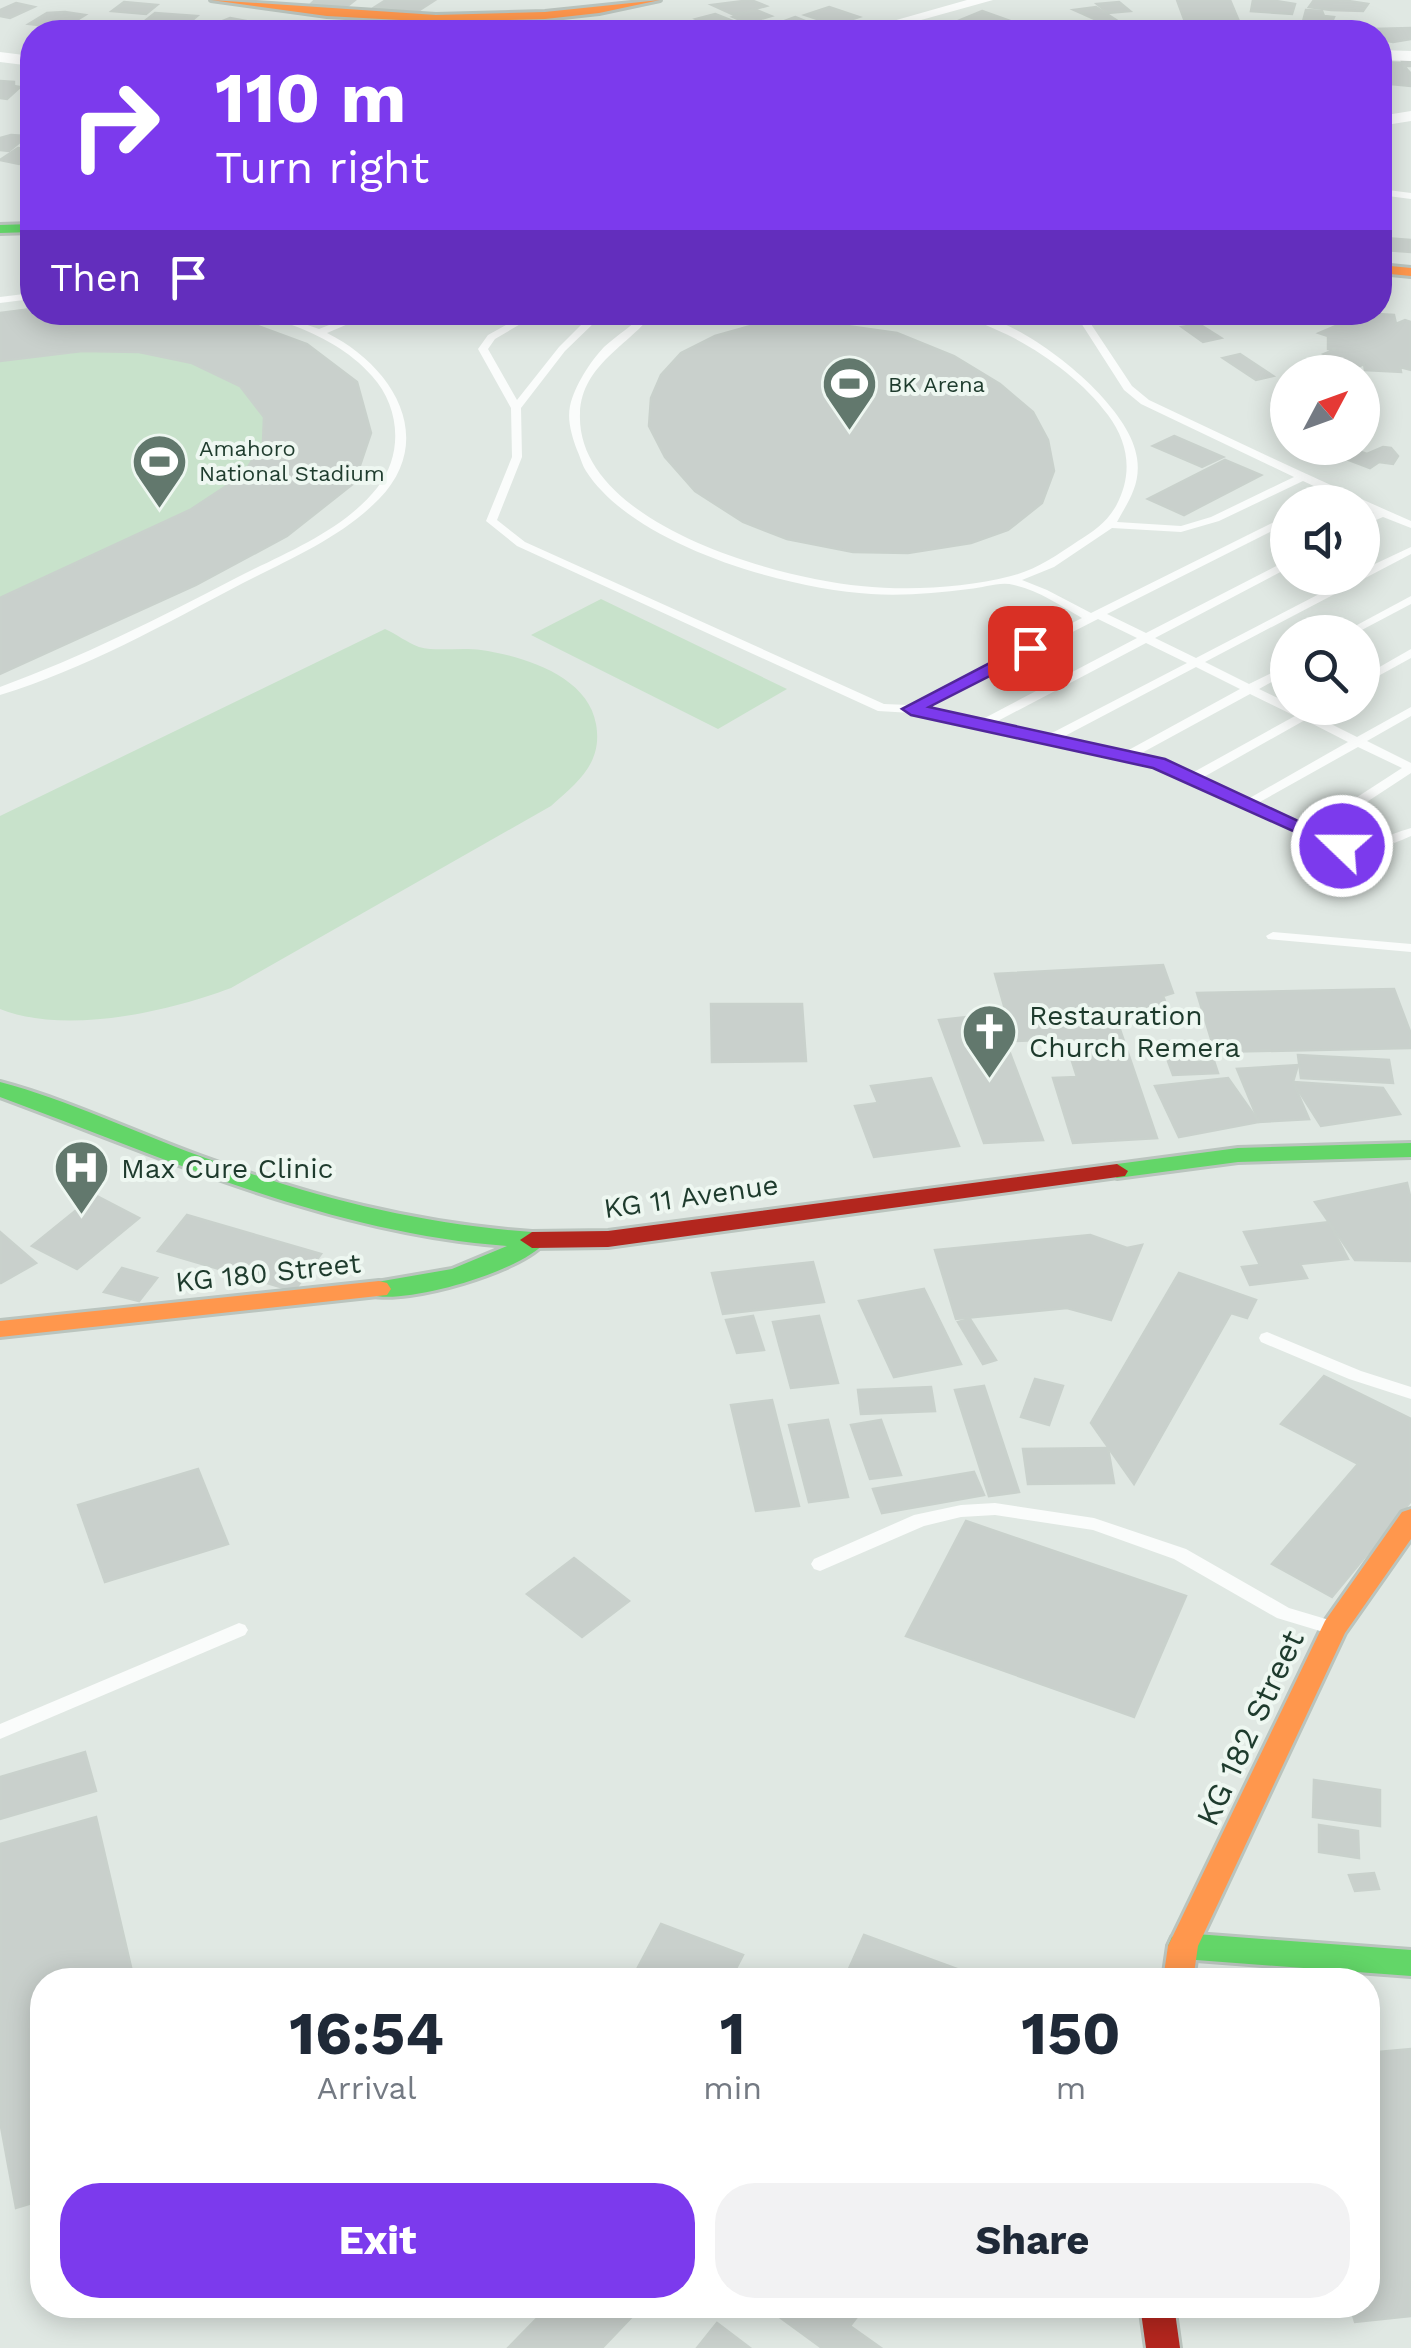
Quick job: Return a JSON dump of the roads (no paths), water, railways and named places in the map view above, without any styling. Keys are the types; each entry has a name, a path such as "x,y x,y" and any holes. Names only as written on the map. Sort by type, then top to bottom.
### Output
{"street":[{"path":"217,0 391,20"},
{"path":"519,20 554,18 654,0"},
{"path":"908,20 985,0"},
{"name":"KG 11 Avenue","path":"0,1088 345,1209 419,1229 534,1242 608,1240 1238,1155 1411,1150"},
{"name":"KG 180 Street","path":"0,1330 441,1283 491,1265 534,1242"},
{"name":"KG 182 Street","path":"1180,1968 1183,1946 1334,1628 1411,1519"},
{"path":"1183,1946 1411,1963"},
{"path":"1159,2318 1163,2348"}],"lane":[{"path":"0,692 72,662 254,574 377,496 397,468 399,406 380,376 349,348 298,325"},
{"path":"320,332 338,325"},
{"path":"513,325 491,337 482,349 516,408 517,457 492,521 521,544 882,708 911,709 1128,755 1191,778 1342,846 1370,846 1411,832"},
{"path":"516,408 562,349 587,325"},
{"path":"635,325 606,351 578,398 574,414 579,444 593,474 626,505 658,527 743,566 812,582 909,592 1012,580 1050,565 1110,525 1133,478 1129,443 1088,388 1018,336 994,325"},
{"path":"1087,325 1128,388 1145,402 1322,485"},
{"path":"1110,525 1181,529 1214,519 1303,477"},
{"path":"1380,510 1411,525"},
{"path":"1380,515 1385,512"},
{"path":"911,709 1270,527"},
{"path":"1380,566 1411,550"},
{"path":"982,724 1270,572"},
{"path":"1012,580 1145,638 1270,699"},
{"path":"1050,738 1324,595"},
{"path":"1380,616 1411,599"},
{"path":"1380,671 1411,653"},
{"path":"1128,755 1270,678"},
{"path":"1246,806 1411,712"},
{"path":"1191,778 1288,725"},
{"path":"1322,725 1411,768"},
{"path":"1310,833 1411,768"},
{"path":"1273,936 1411,948"},
{"path":"1386,1149 1411,1158"},
{"path":"1267,1338 1411,1393"},
{"path":"820,1564 920,1520 995,1509 1094,1524 1163,1548 1283,1613 1334,1628"},
{"path":"0,1732 238,1630"}],"place":[{"name":"BK Arena","path":"849,433"},
{"name":"Amahoro National Stadium","path":"160,510"},
{"name":"Restauration Church Remera","path":"990,1080"},
{"name":"Max Cure Clinic","path":"82,1217"}]}
